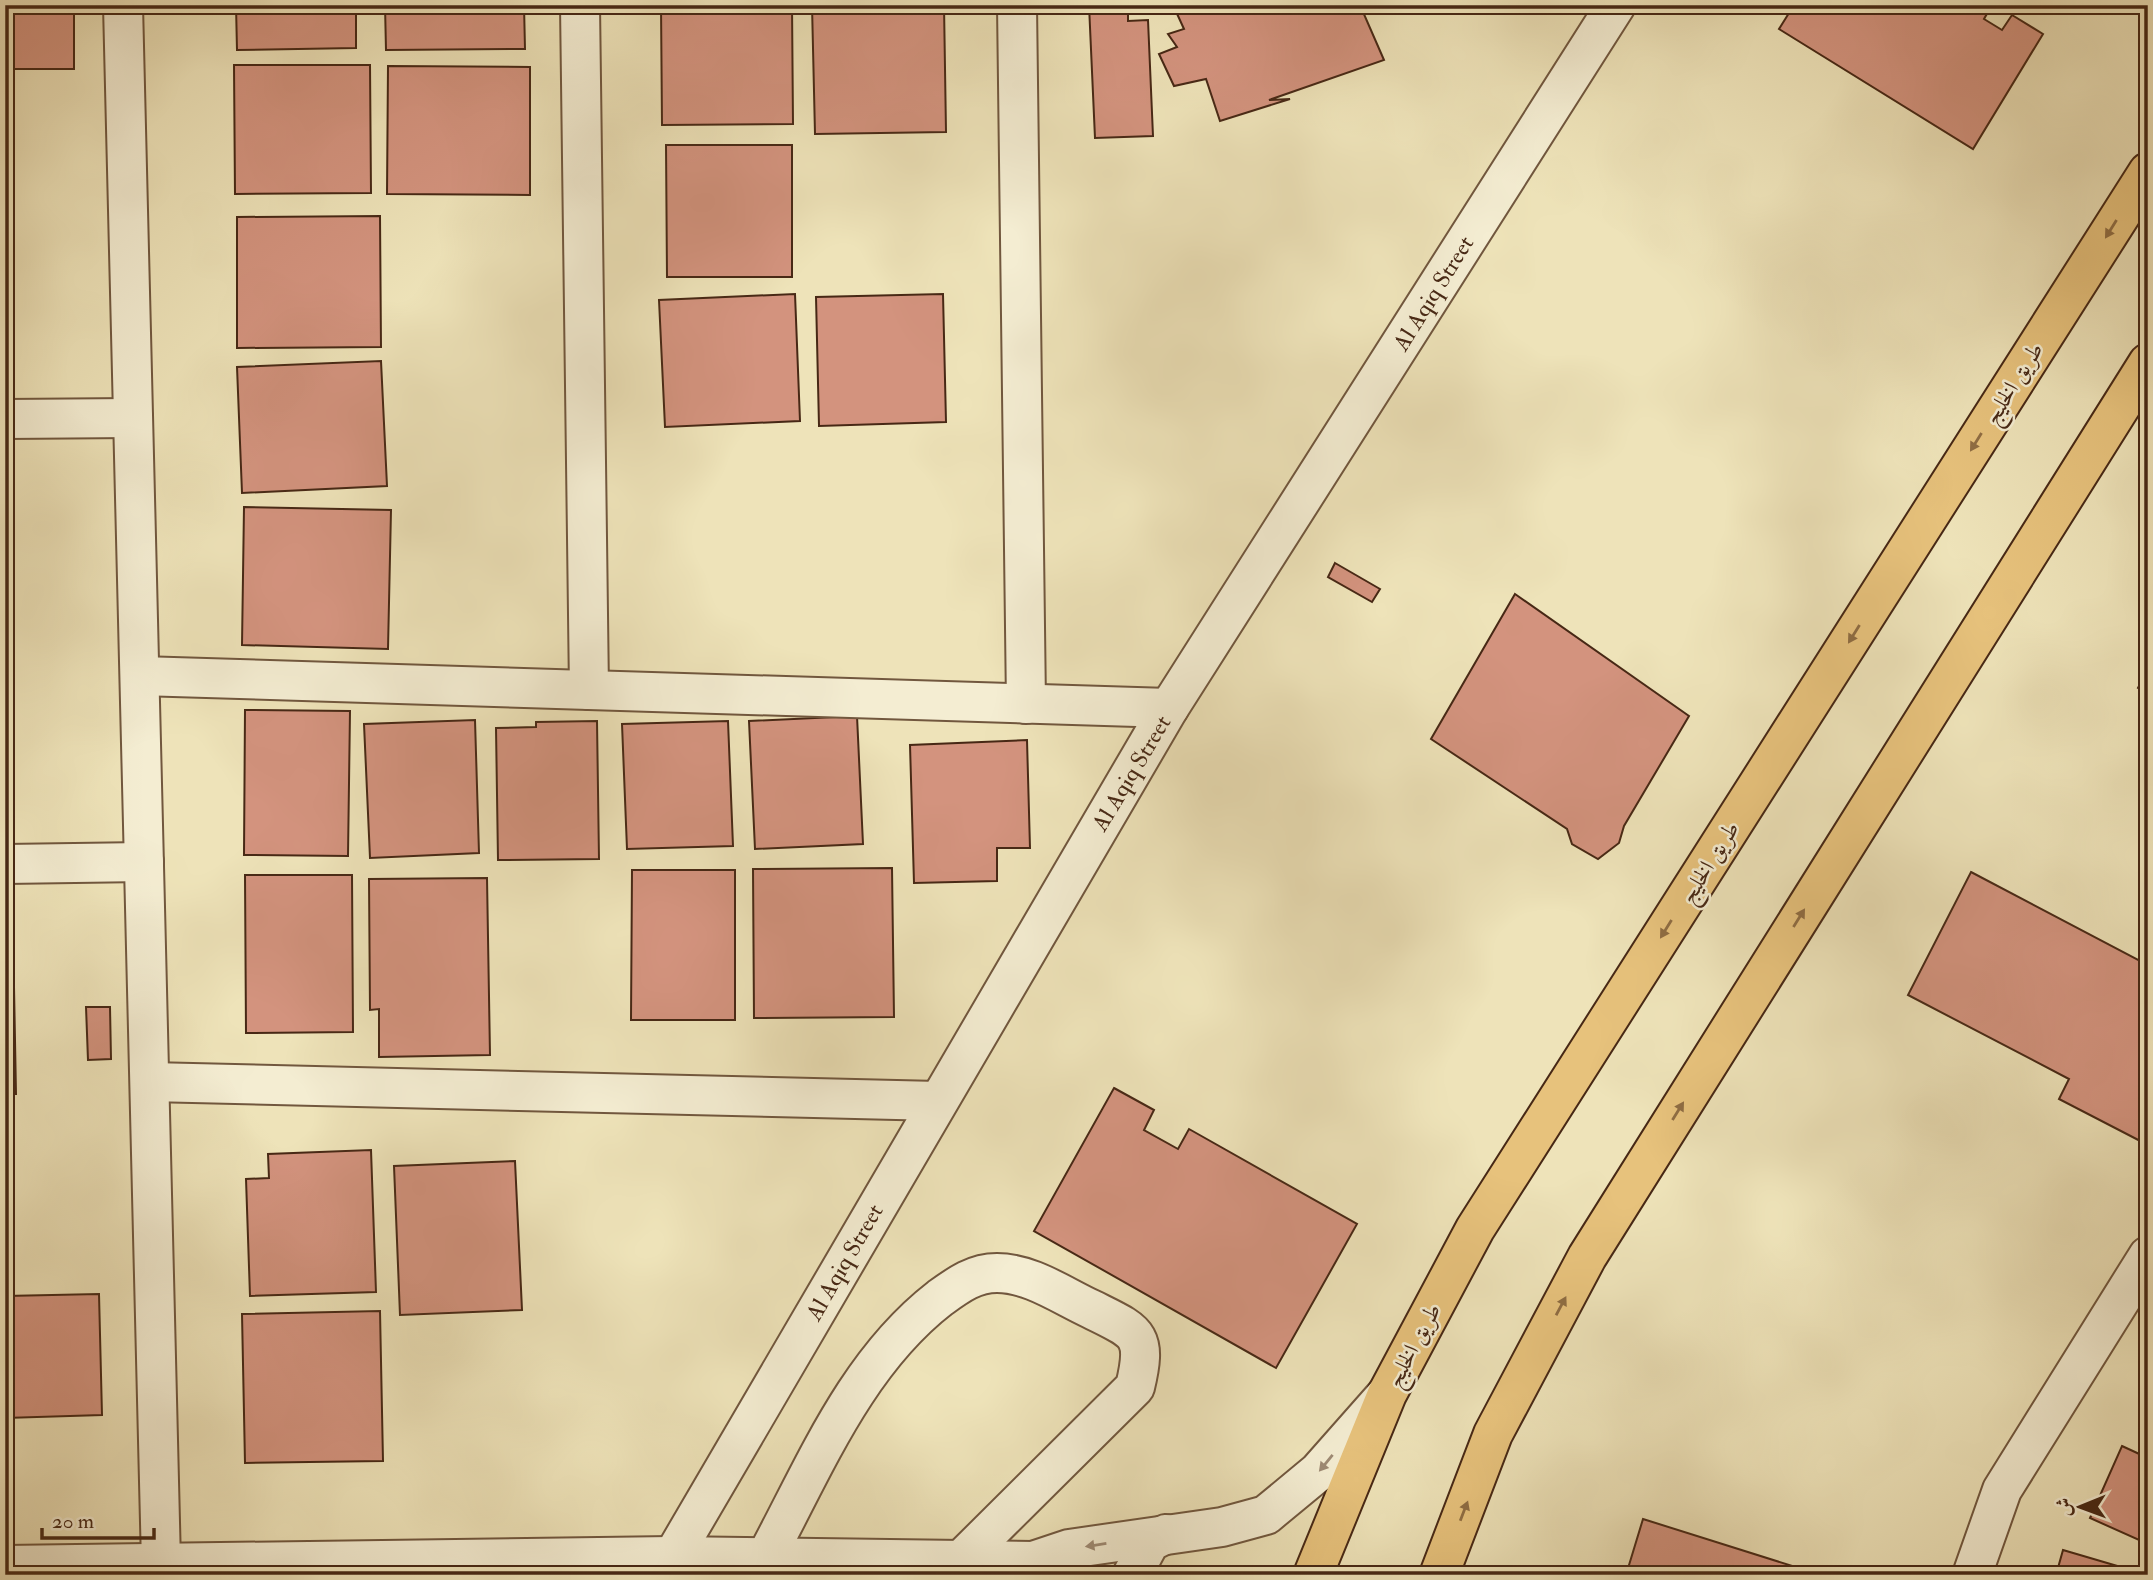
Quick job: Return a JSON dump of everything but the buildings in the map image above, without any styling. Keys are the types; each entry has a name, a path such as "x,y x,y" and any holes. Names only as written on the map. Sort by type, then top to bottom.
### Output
{"main road":[{"name":"طريق الخليج","path":"1313,1575 1387,1394 1475,1229 2148,172"},
{"path":"1439,1575 1493,1434 1587,1257 2148,363"}],"street":[{"path":"123,5 161,1563"},
{"path":"580,5 589,691"},
{"path":"1017,5 1026,704"},
{"name":"Al Aqiq Street","path":"666,1565 1169,708 1616,5"},
{"path":"5,419 133,418"},
{"path":"140,676 1169,708"},
{"path":"5,864 144,862"},
{"path":"150,1083 938,1101"},
{"path":"1972,1575 2002,1490 2148,1256"},
{"path":"766,1557 861,1381 909,1322 965,1279 993,1273 1017,1274 1130,1329 1143,1354 1135,1387 961,1560"},
{"path":"5,1565 666,1565 766,1557 961,1560 1042,1568 1069,1549 1222,1527 1266,1515 1318,1472 1387,1394"},
{"path":"1132,1575 1150,1542 1166,1534"}]}
